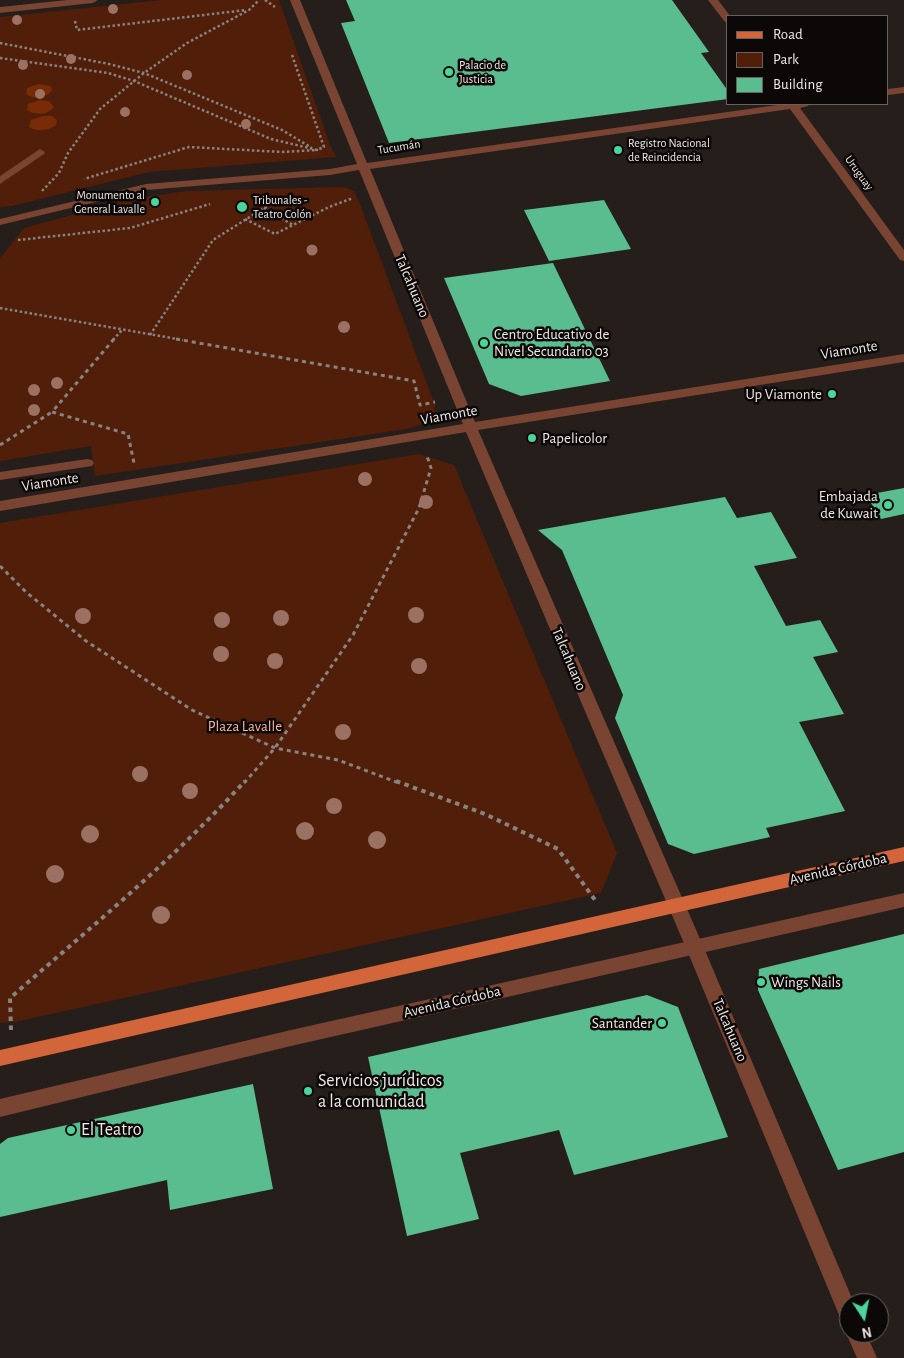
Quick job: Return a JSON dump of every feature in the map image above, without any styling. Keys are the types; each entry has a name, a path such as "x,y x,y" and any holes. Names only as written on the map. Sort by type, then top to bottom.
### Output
{"main road":[{"name":"Avenida Córdoba","path":"4,1061 675,905 904,854"}],"street":[{"path":"0,10 94,0"},
{"name":"Talcahuano","path":"295,0 458,398 695,948 840,1293"},
{"path":"713,0 726,17"},
{"path":"889,92 904,90"},
{"name":"Tucumán","path":"0,222 146,187 330,172 789,105"},
{"name":"Uruguay","path":"797,105 904,258"},
{"path":"0,181 40,152"},
{"name":"Viamonte","path":"0,506 471,427 904,358"},
{"path":"0,476 87,463"},
{"name":"Avenida Córdoba","path":"0,1108 291,1038 904,900"},
{"path":"860,1343 867,1358"}],"path":[{"path":"49,190 40,193 59,173 68,153 100,109 144,73 187,43 249,10 259,0"},
{"path":"265,0 274,6 278,15"},
{"path":"70,3 77,30 249,10"},
{"path":"0,43 109,64 144,73 282,130 317,150 330,172"},
{"path":"77,181 189,147 282,152 317,150 324,147 291,53"},
{"path":"0,58 108,73 134,81 271,140 317,150"},
{"path":"244,219 275,234 329,207 374,190"},
{"path":"150,336 213,240 280,197"},
{"path":"12,241 130,228 218,201"},
{"path":"263,208 293,225"},
{"path":"0,308 123,329 150,336 414,381 420,405 458,398"},
{"path":"0,445 52,412 123,329"},
{"path":"52,412 128,434 138,484"},
{"path":"4,1061 10,998 131,892 215,814 275,748 352,635 419,508 431,468 421,436"},
{"path":"0,566 26,592 86,641 192,710 275,748 338,760 401,782 442,800 485,814 558,849 609,921"}],"green space":[{"path":"161,0 279,0 330,145 336,157 149,172 12,206 0,207 0,17"},
{"path":"344,187 354,191 360,204 435,405 433,421 407,429 95,476 91,446 0,461 0,258 24,228 130,199 187,191"},
{"name":"Plaza Lavalle","path":"419,454 454,465 617,853 601,893 15,1022 0,1023 0,523"}],"shaded area":[{"path":"39,84 51,86 52,90 40,98 26,94 27,88"},
{"path":"40,100 49,101 54,107 48,112 41,114 27,110 28,104"},
{"path":"43,116 52,116 57,120 56,125 50,129 43,130 29,127 31,120"}],"building":[{"name":"Palacio de Justicia","path":"346,0 672,0 709,52 701,53 726,88 726,99 389,143 341,23 355,21"},
{"path":"604,200 631,249 549,261 524,210"},
{"path":"553,263 610,381 521,396 489,384 444,278"},
{"name":"Embajada de Kuwait","path":"904,488 904,514 881,519 866,495"},
{"path":"725,497 737,518 771,512 797,558 754,566 786,626 820,620 838,652 813,657 844,714 799,722 845,811 766,828 770,837 694,854 668,844 615,718 623,695 562,550 538,530"},
{"path":"904,934 904,1152 838,1170 758,990 759,969"},
{"path":"647,995 678,1007 728,1137 574,1175 559,1130 460,1153 479,1219 407,1236 368,1057"},
{"path":"253,1084 273,1189 170,1210 167,1180 0,1217 0,1144 8,1138"}],"place":[{"name":"Palacio de Justicia","path":"449,72"},
{"name":"Registro Nacional de Reincidencia","path":"618,150"},
{"name":"Monumento al General Lavalle","path":"155,202"},
{"name":"Tribunales - Teatro Colón","path":"242,207"},
{"name":"Centro Educativo de Nivel Secundario 03","path":"484,343"},
{"name":"Up Viamonte","path":"832,394"},
{"name":"Papelicolor","path":"532,438"},
{"name":"Embajada de Kuwait","path":"888,505"},
{"name":"Wings Nails","path":"761,982"},
{"name":"Santander","path":"662,1023"},
{"name":"Servicios jurídicos a la comunidad","path":"308,1091"},
{"name":"El Teatro","path":"71,1130"}]}
